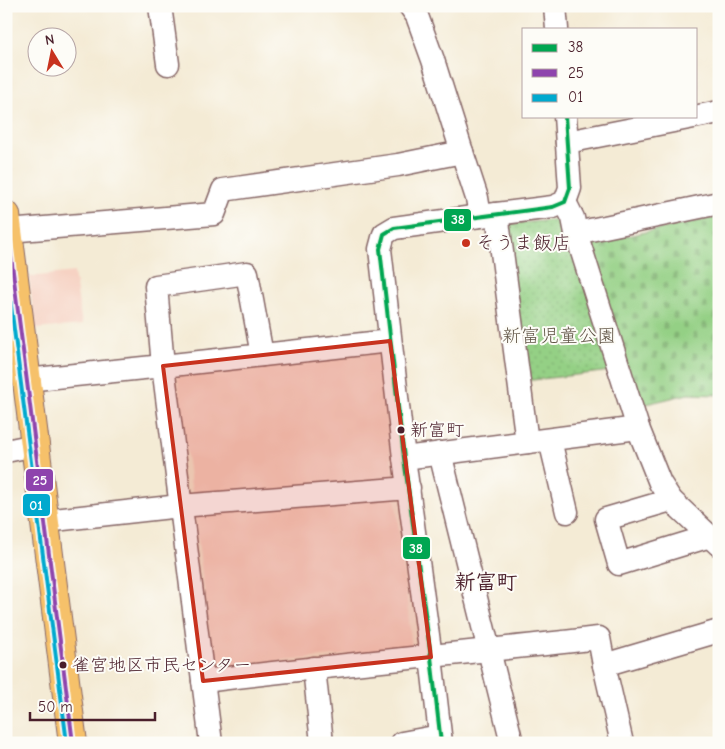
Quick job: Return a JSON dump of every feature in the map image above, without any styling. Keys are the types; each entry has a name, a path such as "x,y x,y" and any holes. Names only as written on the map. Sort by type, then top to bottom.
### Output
{"highway":[{"path":"7,223 10,279 26,380 73,743"}],"street":[{"path":"160,6 168,64"},
{"path":"410,6 417,16 433,60 477,198 488,215 527,442"},
{"path":"555,6 557,28"},
{"path":"698,116 719,112"},
{"path":"565,118 570,188 565,202 572,218 638,428 660,482 671,500 714,540"},
{"path":"567,142 689,118"},
{"path":"7,223 214,214 223,190 398,165 462,152"},
{"path":"402,743 440,739 390,341 380,249 384,234 394,228 553,207 565,202"},
{"path":"576,233 719,203"},
{"path":"211,743 163,366 156,286 247,274 262,355"},
{"path":"26,380 390,341"},
{"path":"404,458 638,428"},
{"path":"550,440 567,512"},
{"path":"6,451 34,445"},
{"path":"440,453 512,743"},
{"path":"45,521 180,506 408,488"},
{"path":"671,500 606,519 619,564 714,540"},
{"path":"604,665 719,631"},
{"path":"203,681 599,638 622,743"},
{"path":"314,668 322,743"}],"highlighted area":[{"path":"390,341 431,657 203,681 163,366"}],"shaded area":[{"path":"74,272 82,325 35,329 29,277"},
{"path":"379,352 412,648 214,668 177,374"}],"green space":[{"path":"719,217 719,395 688,394 638,406 587,244"},
{"name":"新富児童公園","path":"566,219 611,371 524,381 508,224"}],"transit line":[{"name":"38","path":"441,743 404,458 380,249 384,234 394,228 553,207 565,202 570,188 565,118"},
{"name":"25","path":"6,217 73,743"},
{"name":"01","path":"6,267 67,743"}],"place":[{"name":"そうま飯店","path":"466,243"},
{"name":"新富町","path":"401,430"},
{"name":"雀宮地区市民センター","path":"63,665"}],"district":[{"name":"新富町","path":"486,582"}]}
